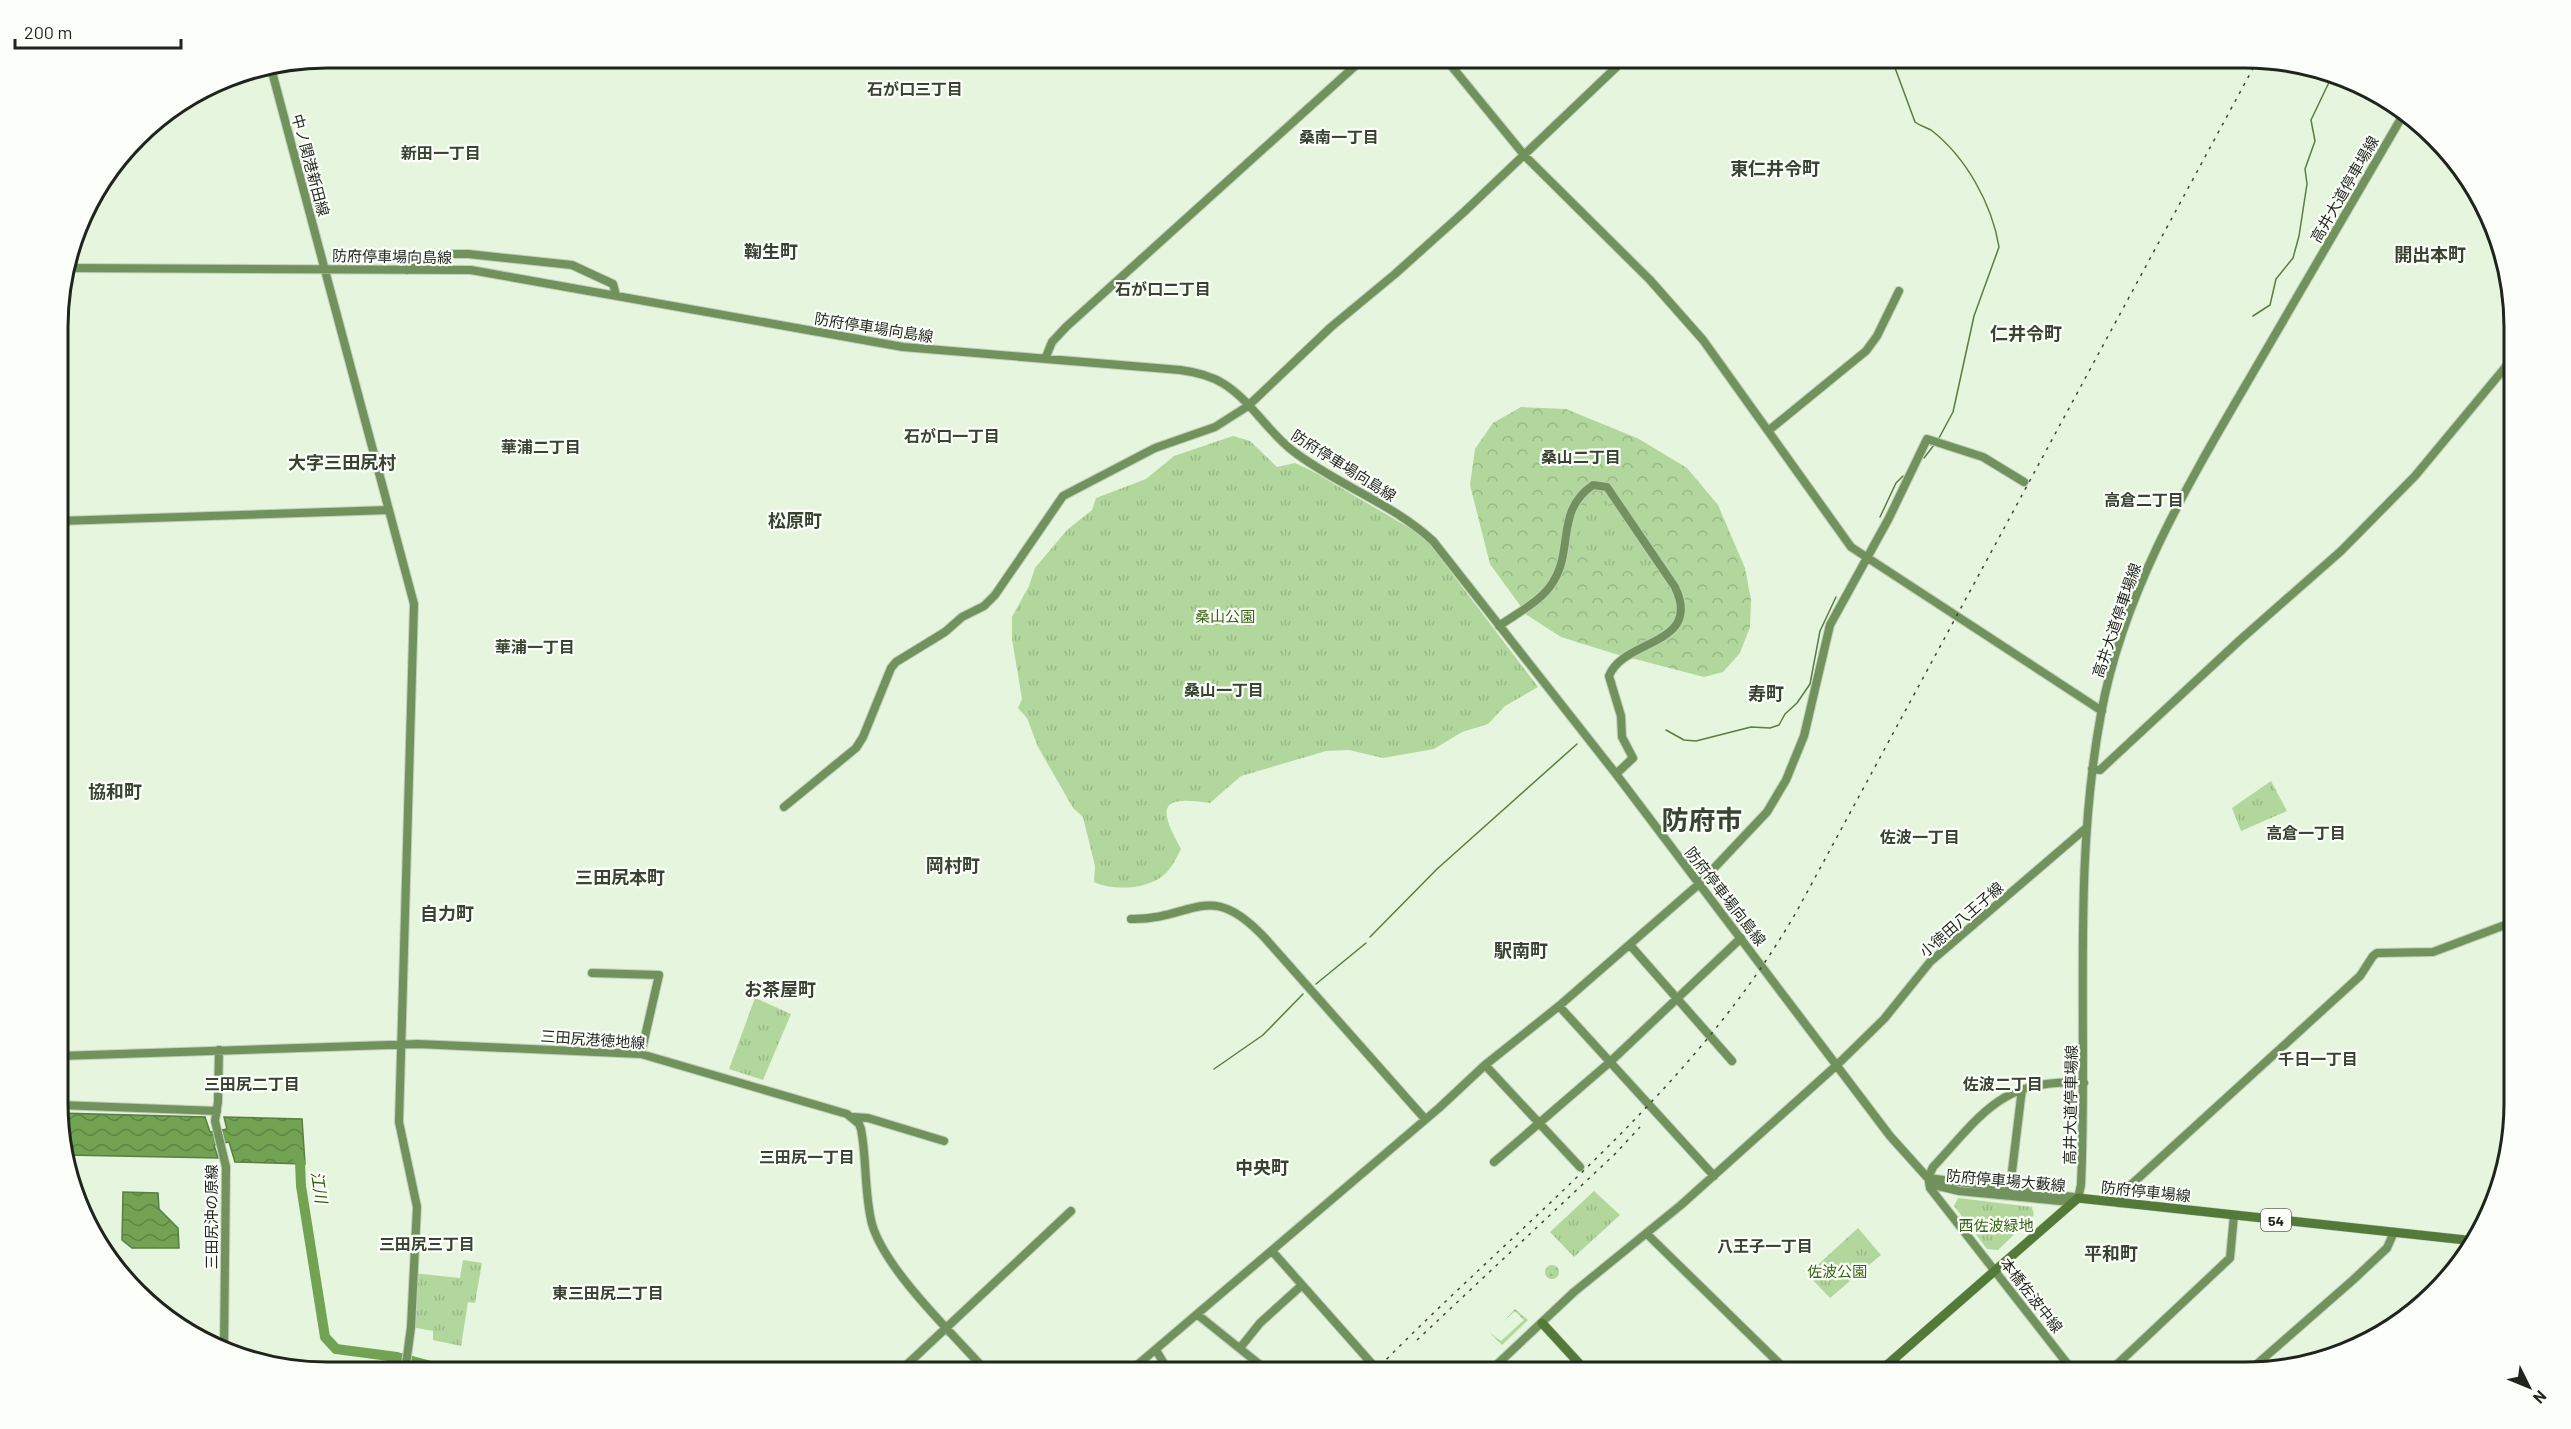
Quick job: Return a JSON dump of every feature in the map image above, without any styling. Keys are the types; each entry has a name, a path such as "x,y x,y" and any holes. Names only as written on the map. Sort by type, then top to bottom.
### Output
{"main road":[{"name":"防府停車場線","path":"2078,1198 2464,1240"},
{"path":"1890,1362 2078,1198"},
{"path":"1542,1323 1578,1362"}],"street":[{"path":"1045,359 1052,342 1066,327 1353,68"},
{"path":"1453,68 1524,156 1650,280 1703,340 1851,547 1866,560 2102,711"},
{"path":"784,807 856,748 864,737 891,668 896,662 945,632 962,617 984,606 995,595 1063,496 1155,448 1215,427 1248,406 1331,327 1395,274 1524,156 1616,68"},
{"name":"中ノ関港新田線","path":"272,73 414,604 399,1131 414,1184 417,1207 411,1327 406,1362"},
{"name":"高井大道停車場線","path":"2078,1198 2081,1185 2084,1083 2085,829 2102,711 2130,614 2172,515 2400,120"},
{"path":"407,270 420,259 442,254 557,262 584,269 613,284 616,296"},
{"name":"防府停車場向島線","path":"74,268 471,270 903,347 1199,372 1224,384 1276,437 1295,452 1419,528 1433,541 1616,774 1838,1064"},
{"path":"1768,431 1866,351 1877,336 1899,291"},
{"path":"2092,769 2100,770 2240,640 2341,551 2415,476 2504,369"},
{"path":"1141,1362 1485,1065 1630,945 1699,884 1767,812 1786,780 1804,736 1830,625 1866,560 1927,439 1983,457 2024,482"},
{"path":"1499,626 1547,591 1554,582 1558,574 1572,509 1581,495 1593,485 1607,486 1675,587 1681,606 1678,622 1673,629 1615,664 1609,676 1611,690 1621,716 1622,737 1633,758 1616,774"},
{"path":"68,521 389,510"},
{"name":"小徳田八王子線","path":"1838,1064 1884,1019 1930,962 2085,829"},
{"path":"1131,919 1149,918 1204,905 1225,907 1239,913 1264,937 1425,1119"},
{"path":"2119,1203 2122,1193 2360,976 2373,956 2383,952 2433,952 2504,925"},
{"path":"1494,1162 1610,1062 1741,938"},
{"path":"1630,945 1732,1061"},
{"path":"592,973 659,975 641,1054"},
{"path":"1559,1006 1714,1176"},
{"name":"三田尻港徳地線","path":"68,1056 401,1045 463,1045 641,1054 853,1117 867,1118 944,1141"},
{"name":"三田尻沖の原線","path":"219,1050 216,1127 226,1167 224,1341"},
{"path":"1501,1362 1574,1292 1647,1234 1838,1064"},
{"name":"防府停車場大藪線","path":"1838,1064 1904,1153 1934,1185 1959,1191 2061,1201 2078,1198"},
{"path":"1485,1065 1580,1167"},
{"path":"1928,1178 1933,1167 1998,1100 2022,1089 2049,1082 2084,1083"},
{"path":"2010,1188 2022,1089"},
{"path":"68,1105 218,1111"},
{"path":"853,1117 859,1124 863,1137 869,1209 876,1235 889,1260 978,1362"},
{"name":"防府停車場大藪線","path":"1928,1178 2078,1198"},
{"name":"本橋佐波中線","path":"1928,1178 1930,1188 2066,1362"},
{"path":"909,1362 1071,1211"},
{"path":"2120,1362 2230,1258 2234,1215"},
{"path":"2260,1361 2387,1248 2394,1232"},
{"path":"1647,1234 1778,1362"},
{"path":"1272,1251 1370,1362"},
{"path":"1239,1348 1260,1323 1302,1285"},
{"path":"1198,1315 1256,1362"},
{"path":"1156,1350 1163,1362"}],"green space":[{"path":"1521,407 1566,409 1639,439 1687,468 1718,505 1745,568 1751,600 1750,627 1740,653 1723,672 1704,677 1612,653 1561,637 1527,615 1490,564 1470,485 1475,449 1493,423"},
{"name":"桑山公園","path":"1233,436 1250,441 1277,467 1295,463 1312,471 1413,530 1429,543 1538,687 1505,706 1488,724 1462,732 1434,749 1383,758 1349,750 1326,751 1241,776 1210,803 1181,801 1172,803 1168,807 1167,814 1181,849 1168,871 1159,879 1141,886 1121,888 1102,885 1094,882 1095,866 1083,817 1073,808 1038,747 1027,718 1018,708 1022,699 1012,639 1012,617 1029,586 1035,568 1067,530 1092,510 1096,498 1146,479 1174,456"},
{"path":"1603,495 1616,519 1620,520 1619,523 1631,528 1653,563 1642,572 1630,561 1616,575 1580,543 1581,521 1586,507 1590,501"},
{"path":"2271,781 2287,811 2241,831 2232,808"},
{"path":"755,998 791,1014 763,1080 729,1069"},
{"path":"1594,1191 1620,1215 1574,1257 1550,1232"},
{"name":"西佐波緑地","path":"1958,1198 2032,1207 2034,1215 1998,1250 1987,1249 1954,1206"},
{"name":"佐波公園","path":"1858,1228 1881,1255 1830,1298 1808,1275"},
{"path":"463,1260 482,1263 475,1303 468,1302 461,1346 433,1340 433,1331 411,1327 413,1273 460,1278"},
{"path":"1552,1265 1557,1267 1559,1272 1557,1277 1552,1279 1547,1277 1545,1272 1547,1267"},
{"path":"1515,1309 1528,1320 1502,1345 1490,1333 1501,1341 1524,1320 1515,1311 1503,1322"}],"water":[{"path":"68,1113 205,1117 210,1132 227,1129 224,1117 302,1119 305,1164 235,1162 229,1142 214,1145 218,1158 73,1155"},
{"path":"123,1192 158,1193 159,1209 178,1228 179,1248 132,1248 122,1240"}],"waterway":[{"path":"1895,68 1915,122 1931,130 1944,141 1975,182 1990,214 1999,247 1974,316 1953,412 1939,438"},
{"path":"2253,316 2270,305 2276,279 2293,258 2299,236 2307,184 2305,169 2315,141 2311,120 2329,82"},
{"path":"1924,458 1934,445"},
{"path":"1880,517 1896,483 1903,476"},
{"path":"1666,730 1684,740 1696,741 1751,727 1770,728 1779,725 1785,714 1797,703 1810,684 1820,631 1836,597"},
{"path":"1370,937 1437,869 1577,744"},
{"path":"1316,984 1366,943"},
{"path":"1214,1069 1263,1035 1303,994"},
{"name":"江川","path":"295,1150 300,1162 301,1186 325,1337 336,1349 397,1357 416,1362"}],"railway":[{"path":"1384,1362 1545,1208 1656,1097 1708,1038 1756,976 1798,909 2253,68"},
{"path":"1417,1340 1616,1153 1640,1127"}],"district":[{"name":"石が口三丁目","path":"915,88"},
{"name":"桑南一丁目","path":"1339,136"},
{"name":"新田一丁目","path":"441,152"},
{"name":"東仁井令町","path":"1775,168"},
{"name":"鞠生町","path":"771,251"},
{"name":"開出本町","path":"2430,254"},
{"name":"石が口二丁目","path":"1163,288"},
{"name":"仁井令町","path":"2026,333"},
{"name":"石が口一丁目","path":"952,435"},
{"name":"華浦二丁目","path":"541,446"},
{"name":"桑山二丁目","path":"1581,456"},
{"name":"大字三田尻村","path":"342,462"},
{"name":"高倉二丁目","path":"2144,499"},
{"name":"松原町","path":"795,520"},
{"name":"華浦一丁目","path":"535,646"},
{"name":"桑山一丁目","path":"1224,689"},
{"name":"寿町","path":"1766,693"},
{"name":"協和町","path":"115,791"},
{"name":"防府市","path":"1702,819"},
{"name":"高倉一丁目","path":"2306,832"},
{"name":"佐波一丁目","path":"1920,836"},
{"name":"岡村町","path":"953,865"},
{"name":"三田尻本町","path":"620,877"},
{"name":"自力町","path":"447,913"},
{"name":"駅南町","path":"1521,950"},
{"name":"お茶屋町","path":"780,989"},
{"name":"千日一丁目","path":"2318,1058"},
{"name":"三田尻二丁目","path":"252,1083"},
{"name":"佐波二丁目","path":"2003,1083"},
{"name":"三田尻一丁目","path":"807,1156"},
{"name":"中央町","path":"1262,1167"},
{"name":"三田尻三丁目","path":"427,1243"},
{"name":"八王子一丁目","path":"1765,1245"},
{"name":"平和町","path":"2111,1253"},
{"name":"東三田尻二丁目","path":"608,1292"}]}
